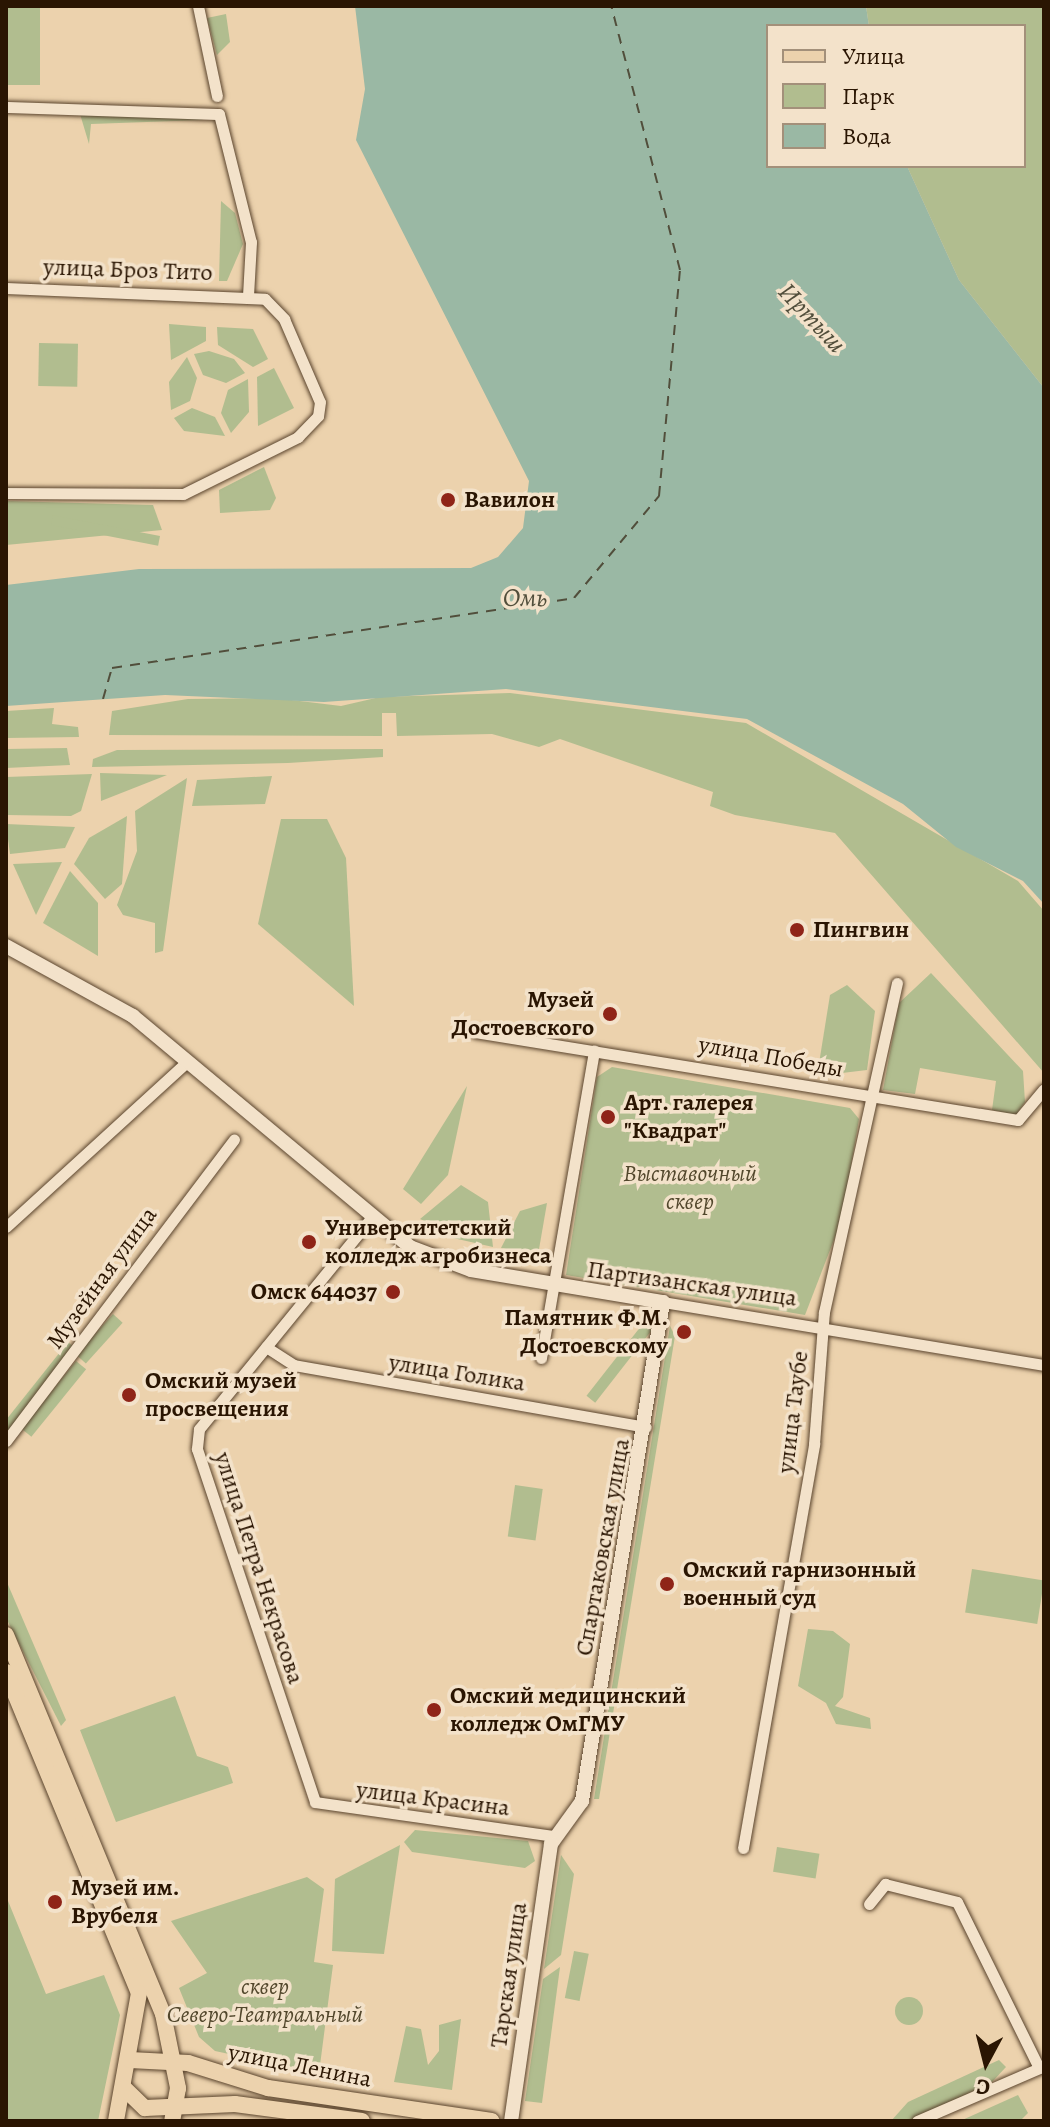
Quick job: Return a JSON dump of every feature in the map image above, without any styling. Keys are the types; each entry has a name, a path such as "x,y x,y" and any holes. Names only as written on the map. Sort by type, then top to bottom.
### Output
{"main road":[{"path":"6,1635 158,2001 174,2061 179,2104 172,2121"},
{"path":"6,1672 139,1993 127,2093 116,2121"},
{"name":"улица Ленина","path":"130,2060 174,2061 240,2082 492,2121"},
{"name":"улица Ленина","path":"127,2093 145,2108 219,2103 363,2121"},
{"path":"363,2121 366,2103"}],"street":[{"path":"198,6 217,96"},
{"path":"6,107 219,114 251,242 248,296 265,299 284,319 316,385 318,416 298,437 166,499 6,493"},
{"name":"улица Броз Тито","path":"6,288 248,296"},
{"name":"Партизанская улица","path":"6,946 124,1010 372,1217 448,1264 553,1285 823,1325 1044,1365"},
{"name":"улица Таубе","path":"743,1848 814,1444 823,1325 876,1097 897,983"},
{"name":"улица Победы","path":"475,1032 1018,1120 1044,1089"},
{"path":"541,1358 594,1051"},
{"path":"6,1227 188,1061"},
{"name":"Музейная улица","path":"6,1441 234,1139"},
{"name":"улица Петра Некрасова","path":"311,1797 195,1442 266,1347 372,1217"},
{"name":"Спартаковская улица","path":"553,1836 582,1801 646,1427 663,1302"},
{"name":"улица Голика","path":"266,1347 294,1365 646,1427"},
{"name":"улица Красина","path":"311,1797 330,1809 553,1836"},
{"name":"Тарская улица","path":"511,2121 553,1836"},
{"path":"869,1904 885,1884 957,1902 1041,2067 917,2121"}],"green space":[{"path":"6,6 40,6 40,85 6,85"},
{"path":"866,6 1044,6 1044,388 959,280 908,168 1026,168 1026,24 869,24"},
{"path":"226,14 230,42 217,55 207,18"},
{"path":"80,114 201,117 203,120 91,124 89,144"},
{"path":"221,201 235,213 243,244 227,281 219,281"},
{"path":"169,324 206,327 206,341 171,360"},
{"path":"217,327 253,329 268,359 253,367 218,345"},
{"path":"39,343 78,344 77,387 38,386"},
{"path":"209,351 234,359 245,373 226,383 203,375 194,354"},
{"path":"187,357 197,378 190,401 171,410 169,382"},
{"path":"274,368 294,408 258,426 257,377"},
{"path":"248,379 249,412 231,433 221,413 228,390"},
{"path":"192,408 215,417 225,436 184,431 174,418"},
{"path":"264,467 276,498 270,510 220,513 219,490"},
{"path":"6,501 153,505 162,530 6,545"},
{"path":"53,515 160,536 158,546 51,525"},
{"path":"510,693 746,723 1018,881 1044,911 1044,1073 835,833 735,815 710,806 713,792 560,739 539,747 492,734 397,736 396,713 382,713 382,736 109,735 112,711 188,699 275,698 341,706 380,697"},
{"path":"54,708 52,724 78,727 79,737 6,738 6,711"},
{"path":"67,748 70,765 6,768 6,749"},
{"path":"383,749 383,757 288,763 92,767 93,759 117,750"},
{"path":"100,773 167,775 101,801"},
{"path":"92,774 81,811 71,816 6,815 6,777"},
{"path":"272,776 265,804 192,806 197,780"},
{"path":"187,778 163,951 155,953 155,923 123,915 117,905 137,851 135,811"},
{"path":"127,816 122,884 105,899 74,864 89,838"},
{"path":"281,819 327,819 346,858 354,1006 258,924"},
{"path":"6,824 75,827 65,848 10,854"},
{"path":"62,862 36,915 13,864"},
{"path":"70,871 98,903 98,956 43,923"},
{"path":"931,973 1023,1071 1025,1102 1016,1115 992,1110 996,1081 920,1068 915,1094 883,1090 899,1003"},
{"path":"847,985 875,1011 867,1070 817,1076 830,995"},
{"name":"Выставочный сквер","path":"612,1067 850,1108 859,1119 842,1219 805,1315 566,1275 597,1077"},
{"path":"467,1086 448,1175 421,1204 403,1189"},
{"path":"461,1185 488,1202 493,1247 453,1238 457,1232 441,1222 437,1227 420,1219"},
{"path":"547,1203 538,1255 501,1248 520,1211"},
{"path":"113,1314 123,1323 86,1364 76,1355"},
{"path":"645,1321 654,1328 595,1403 587,1396"},
{"path":"670,1326 675,1336 599,1799 594,1799"},
{"path":"68,1342 74,1347 6,1436 6,1420"},
{"path":"76,1361 86,1369 31,1437 21,1429"},
{"path":"515,1485 543,1489 535,1540 508,1536"},
{"path":"972,1569 1044,1580 1037,1624 965,1612"},
{"path":"6,1580 66,1720 61,1726 6,1618"},
{"path":"808,1629 833,1631 850,1644 843,1697 835,1706 870,1718 871,1729 836,1724 826,1703 798,1686"},
{"path":"175,1696 197,1756 228,1767 233,1783 116,1822 80,1730"},
{"path":"415,1830 528,1841 535,1861 525,1868 412,1852 404,1842"},
{"path":"400,1845 384,1954 332,1951 335,1879"},
{"path":"777,1847 819,1854 816,1878 773,1872"},
{"path":"561,1855 574,1874 561,1955 544,1969"},
{"name":"сквер Северо-Театральный","path":"307,1877 324,1889 314,1962 333,1965 319,2073 215,2051 199,2037 179,1988 207,1973 171,1921"},
{"path":"6,1896 46,1994 104,1975 120,2015 98,2121 6,2121"},
{"path":"574,1951 589,1954 580,2001 565,1998"},
{"path":"560,1967 542,2103 525,2101 543,1979"},
{"path":"909,1997 919,2001 923,2011 919,2021 909,2025 899,2021 895,2011 899,2001"},
{"path":"461,2019 452,2090 394,2082 406,2026 421,2029 428,2065 439,2051 439,2025"},
{"path":"999,2060 1006,2067 992,2082 911,2121 891,2121 908,2102"},
{"path":"1018,2095 1028,2113 1020,2121 960,2121"}],"water":[{"path":"355,6 866,6 869,24 766,24 766,168 908,168 959,280 1044,388 1044,904 1023,881 956,847 903,804 747,719 506,689 324,702 165,695 6,706 6,585 139,569 471,568 498,557 523,528 529,481 356,140 365,89"}],"ferry route":[{"path":"103,699 112,668 574,598 659,496 680,270 611,6"}],"place":[{"name":"Вавилон","path":"448,500"},
{"name":"Пингвин","path":"797,930"},
{"name":"Музей Достоевского","path":"610,1014"},
{"name":"Арт. галерея \"Квадрат\"","path":"608,1117"},
{"name":"Университетский колледж агробизнеса","path":"309,1242"},
{"name":"Омск 644037","path":"393,1292"},
{"name":"Памятник Ф.М. Достоевскому","path":"684,1332"},
{"name":"Омский музей просвещения","path":"129,1395"},
{"name":"Омский гарнизонный военный суд","path":"667,1584"},
{"name":"Омский медицинский колледж ОмГМУ","path":"434,1710"},
{"name":"Музей им. Врубеля","path":"55,1902"}],"water label":[{"name":"Иртыш","path":"812,318"},
{"name":"Омь","path":"525,598"}]}
